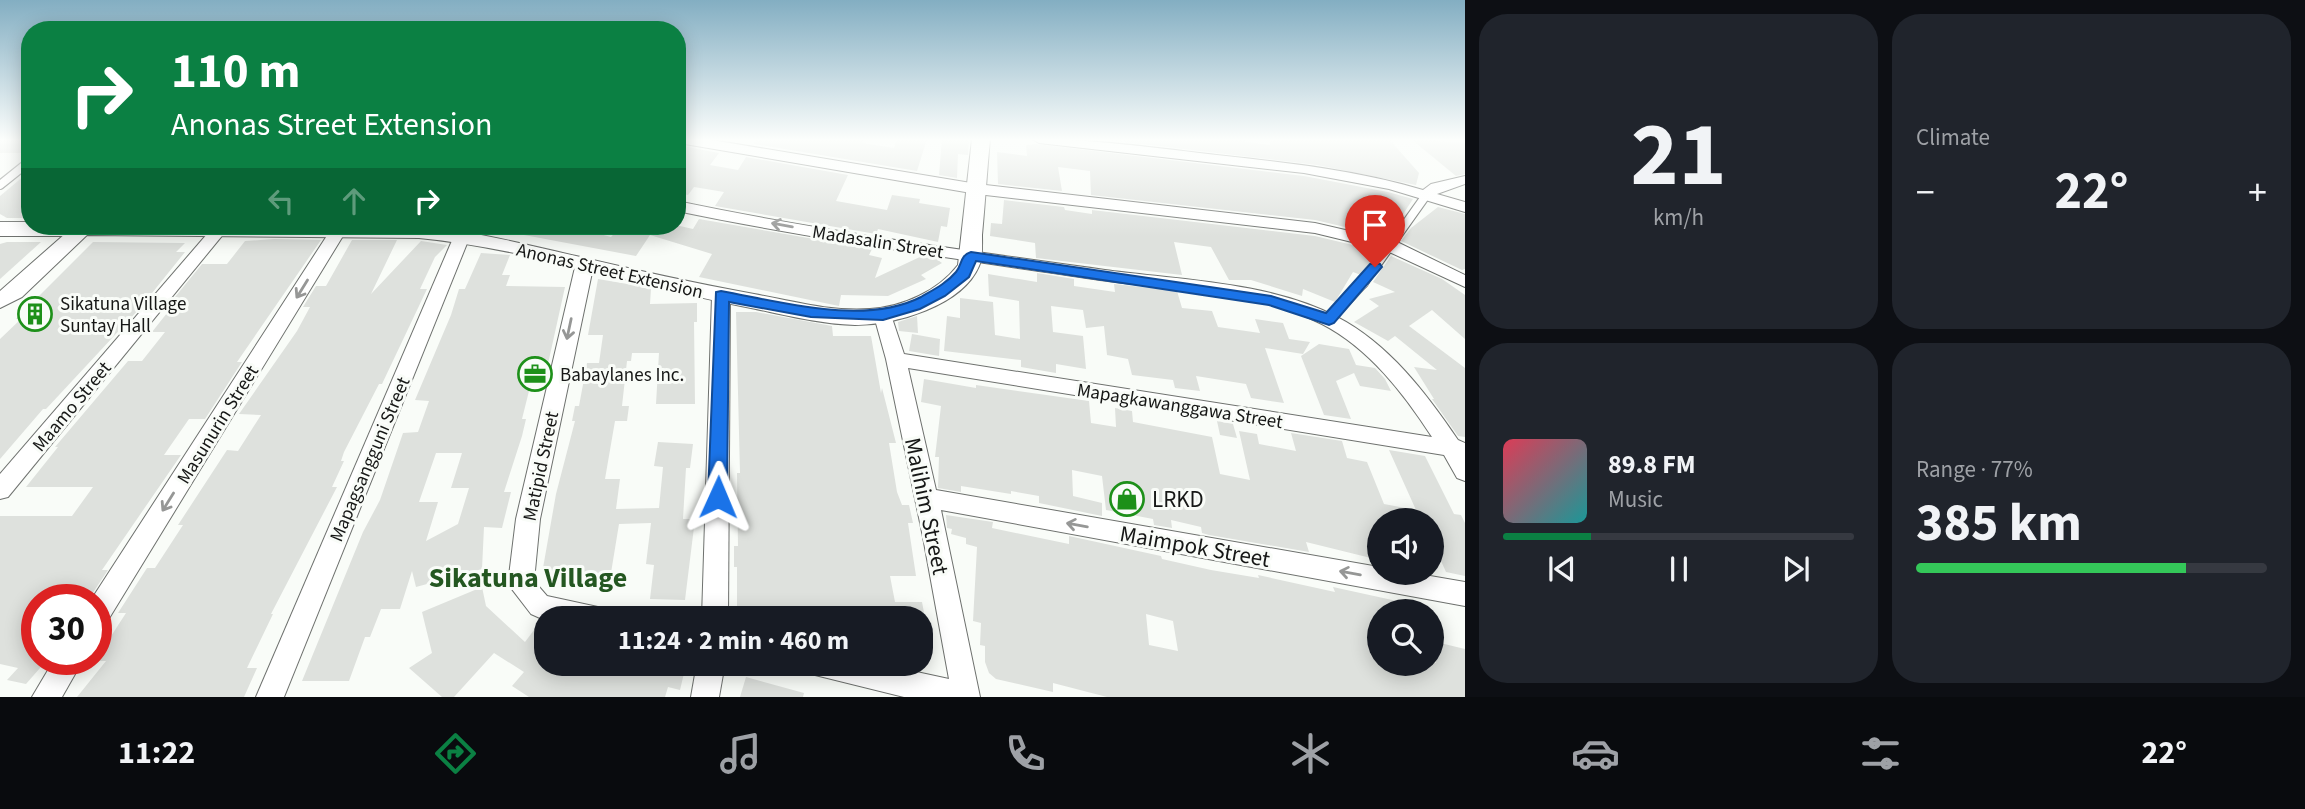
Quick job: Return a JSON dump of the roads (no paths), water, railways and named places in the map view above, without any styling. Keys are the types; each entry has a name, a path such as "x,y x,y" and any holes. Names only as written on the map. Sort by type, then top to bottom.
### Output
{"main road":[{"name":"Anonas Street Extension","path":"0,229 21,228"}],"street":[{"path":"873,172 977,189 1315,228 1391,246 1465,282"},
{"path":"971,256 978,172"},
{"path":"1316,172 1427,194 1465,207"},
{"path":"1427,194 1448,183 1465,180"},
{"name":"Madasalin Street","path":"686,208 971,256 1271,301 1329,320 1355,336 1392,372 1458,449 1465,472"},
{"path":"0,293 68,235"},
{"path":"0,301 14,292 69,235"},
{"name":"Maamo Street","path":"0,490 215,235"},
{"name":"Masunurin Street","path":"112,591 335,235"},
{"name":"Mapagsangguni Street","path":"271,697 466,235"},
{"name":"Anonas Street Extension","path":"483,235 721,296 811,312 854,316 883,316 915,306 940,293 964,274 971,256"},
{"name":"Matipid Street","path":"540,606 522,583 527,519 585,263"},
{"path":"715,606 721,296"},
{"name":"Malihim Street","path":"883,316 896,359 966,697"},
{"name":"Mapagkawanggawa Street","path":"896,359 1458,449"},
{"name":"Maimpok Street","path":"925,498 1465,594"},
{"path":"46,697 60,675"},
{"path":"705,697 709,676"},
{"path":"872,676 966,697"}],"lane":[{"path":"0,185 17,172"},
{"path":"1329,320 1359,289 1427,194"}],"place":[{"name":"Sikatuna Village Suntay Hall","path":"35,314"},
{"name":"Babaylanes Inc.","path":"535,374"},
{"name":"LRKD","path":"1127,499"}],"district":[{"name":"Sikatuna Village","path":"528,577"}]}
